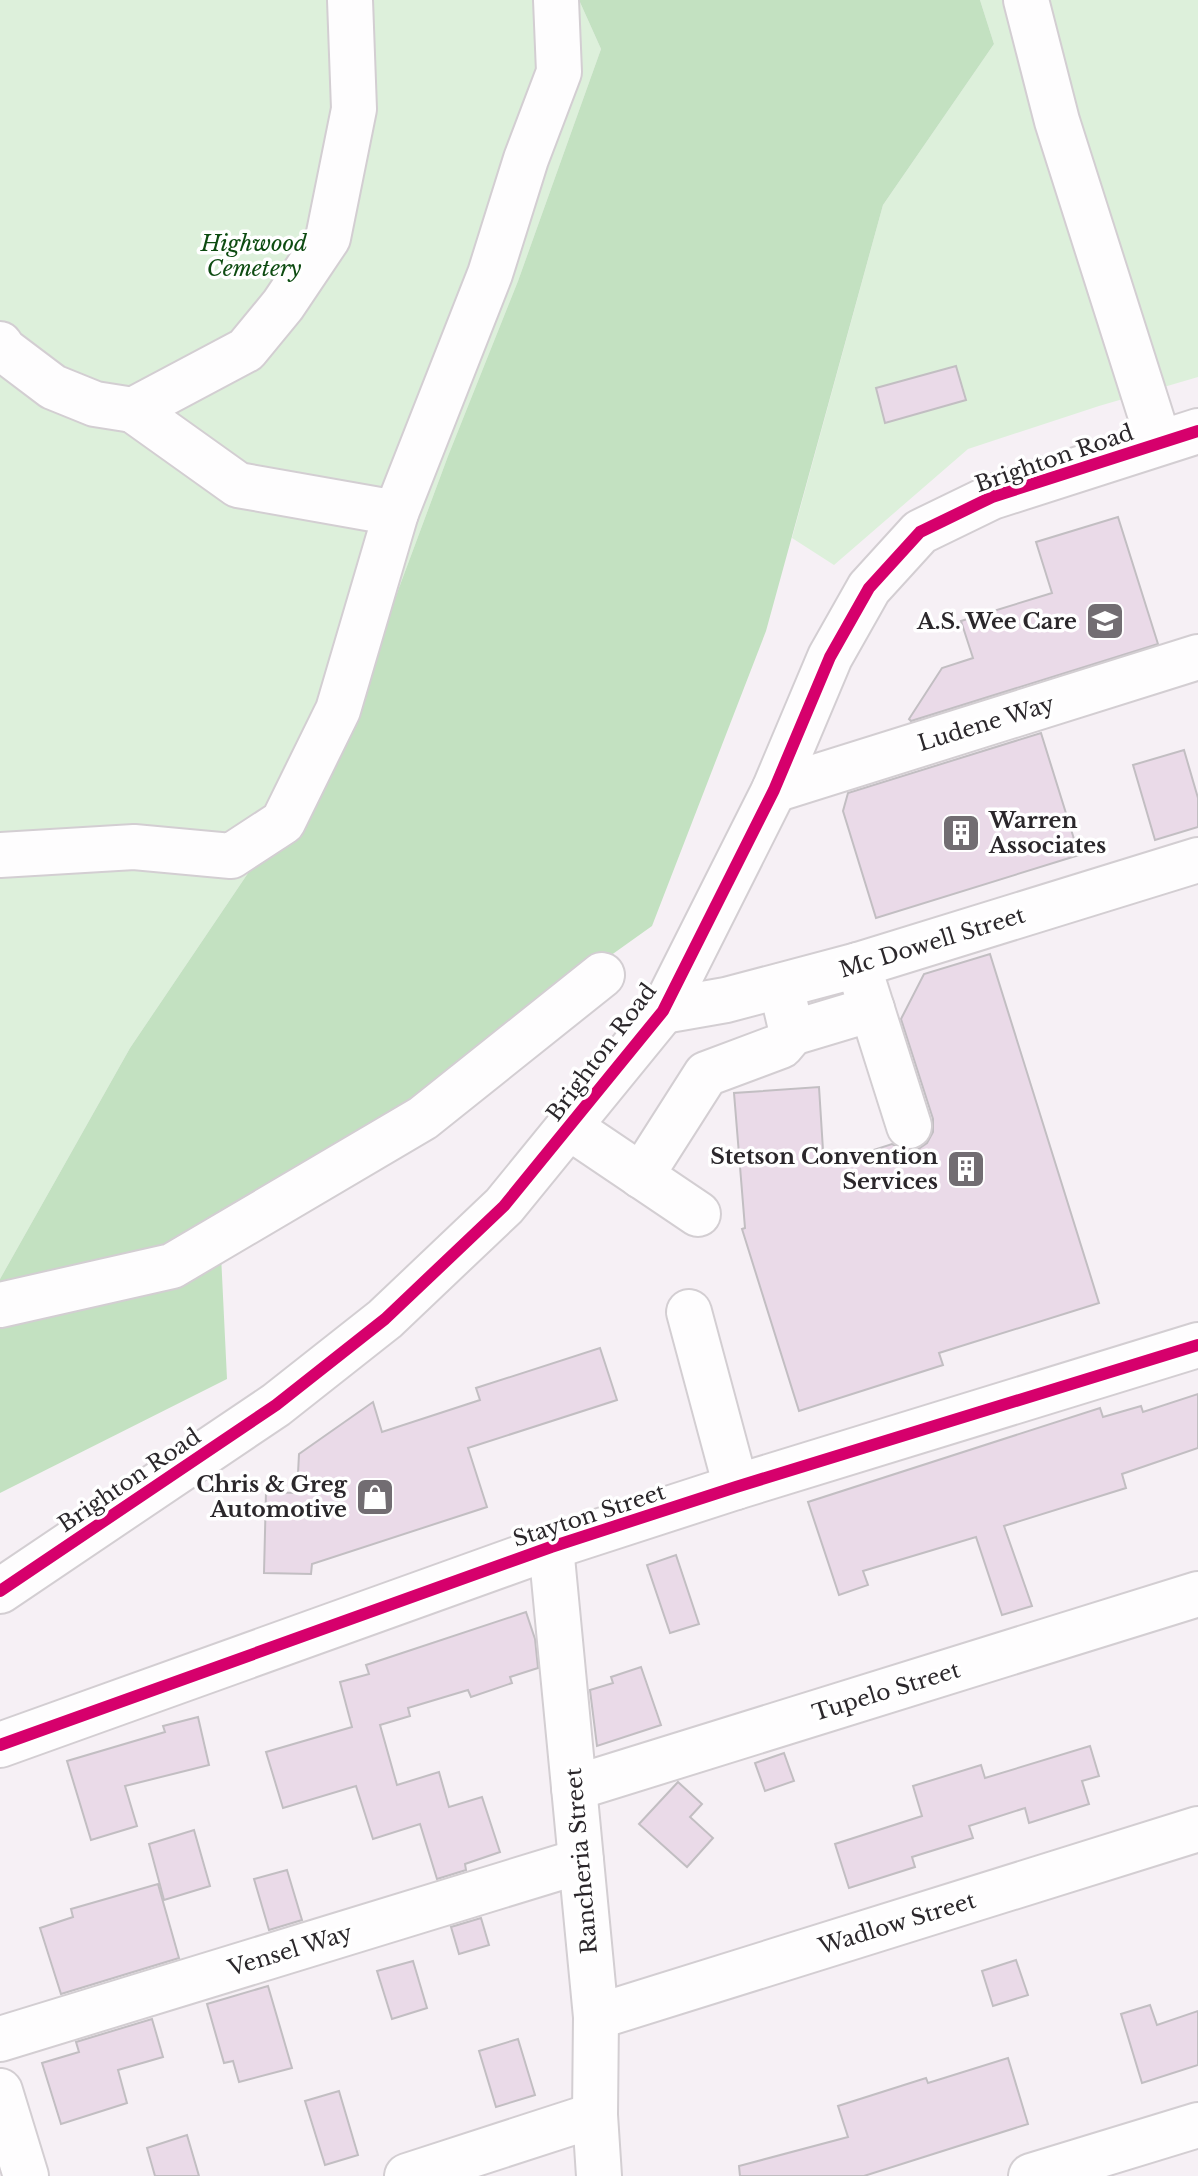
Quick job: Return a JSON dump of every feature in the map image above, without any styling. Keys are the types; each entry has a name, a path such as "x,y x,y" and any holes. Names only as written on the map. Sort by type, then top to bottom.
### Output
{"street":[{"path":"133,410 246,350 283,305 328,238 354,109 350,0"},
{"path":"0,855 134,847 231,856 283,822 338,710 396,513 490,274 526,159 559,72 556,0"},
{"path":"1026,0 1057,121 1179,437"},
{"path":"0,344 53,387 95,404 133,410 238,485 396,513"},
{"name":"Brighton Road","path":"0,1591 276,1405 385,1319 504,1206 663,1011 774,790 830,657 869,588 920,532 992,497 1179,437"},
{"name":"Ludene Way","path":"774,790 1198,657"},
{"name":"Mc Dowell Street","path":"663,1011 726,1000 858,965 1198,860"},
{"path":"858,965 909,1126"},
{"path":"0,1305 172,1266 423,1118 602,975"},
{"path":"781,986 792,1033"},
{"path":"641,1176 706,1074 781,1046 792,1033 872,1009"},
{"path":"569,1127 698,1214"},
{"path":"689,1312 736,1487"},
{"name":"Stayton Street","path":"0,1745 551,1547 1198,1345"},
{"name":"Rancheria Street","path":"551,1547 596,2017 595,2115 599,2176"},
{"name":"Tupelo Street","path":"574,1788 1198,1594"},
{"name":"Wadlow Street","path":"596,2017 1198,1829"},
{"name":"Vensel Way","path":"0,2039 581,1861"},
{"path":"0,2091 26,2176"},
{"path":"407,2176 595,2115"},
{"path":"1031,2176 1198,2125"}],"green space":[{"name":"Highwood Cemetery","path":"0,0 579,0 601,49 518,281 448,456 348,725 130,1048 0,1279"},
{"path":"579,0 980,0 994,44 883,205 766,631 652,926 220,1234 227,1379 0,1493 0,1279 130,1048 348,725 448,456 518,281 601,49"},
{"path":"980,0 1198,0 1198,377 968,449 834,565 792,538 883,205 994,44"}],"building":[{"path":"956,366 966,400 885,423 876,388"},
{"path":"1118,517 1158,644 911,721 909,719 942,668 973,658 961,621 1052,593 1036,542"},
{"name":"Warren Associates","path":"1041,733 1079,855 876,918 843,811 848,793"},
{"path":"1184,750 1198,798 1198,827 1155,840 1133,765"},
{"name":"Stetson Convention Services","path":"990,954 1099,1303 939,1353 943,1365 799,1411 742,1229 745,1228 734,1093 819,1087 824,1166 892,1144 904,1150 917,1150 927,1143 933,1132 933,1119 901,1019 924,974"},
{"name":"Chris & Greg Automotive","path":"600,1348 617,1400 468,1448 487,1507 312,1564 311,1574 264,1573 266,1492 297,1493 299,1454 373,1402 382,1432 480,1400 476,1388"},
{"path":"1198,1394 1198,1448 1122,1474 1126,1488 1004,1526 1032,1606 1002,1615 976,1537 863,1571 868,1585 839,1595 808,1502 1100,1408 1103,1417 1141,1406 1143,1412"},
{"path":"676,1555 699,1624 670,1633 647,1565"},
{"path":"526,1612 535,1639 538,1668 510,1677 512,1683 471,1697 468,1690 408,1708 410,1716 380,1725 397,1785 439,1772 449,1807 482,1797 500,1852 465,1864 466,1870 437,1879 420,1824 373,1839 356,1786 283,1808 266,1752 352,1727 340,1682 369,1674 366,1665"},
{"path":"641,1667 661,1725 597,1746 590,1690 613,1683 611,1677"},
{"path":"198,1717 209,1765 125,1786 137,1826 91,1840 67,1761 165,1732 163,1726"},
{"path":"1090,1746 1099,1776 1082,1781 1089,1804 1029,1823 1025,1808 969,1826 973,1838 912,1857 915,1867 849,1888 835,1844 922,1816 913,1786 981,1765 985,1778"},
{"path":"784,1753 794,1781 765,1791 755,1763"},
{"path":"678,1782 702,1804 690,1817 713,1838 687,1867 639,1824"},
{"path":"194,1830 210,1886 164,1900 149,1844"},
{"path":"287,1870 302,1920 269,1930 254,1879"},
{"path":"158,1884 179,1958 61,1994 40,1928 73,1917 71,1909"},
{"path":"481,1918 489,1945 459,1954 451,1927"},
{"path":"1016,1960 1028,1995 993,2006 982,1971"},
{"path":"413,1961 427,2008 392,2019 377,1971"},
{"path":"268,1986 292,2068 239,2082 233,2061 224,2063 207,2004"},
{"path":"1150,2005 1157,2025 1198,2011 1198,2065 1142,2083 1121,2014"},
{"path":"152,2019 163,2057 118,2070 127,2103 61,2124 42,2063 79,2052 76,2042"},
{"path":"518,2039 535,2095 496,2107 479,2051"},
{"path":"1008,2058 1028,2124 864,2176 740,2176 739,2166 848,2137 838,2106 926,2078 928,2083"},
{"path":"339,2091 358,2155 325,2165 305,2101"},
{"path":"187,2135 199,2176 155,2176 147,2148"}],"cycle path":[{"path":"0,1591 276,1405 385,1319 504,1206 663,1011 774,790 830,657 869,588 920,532 992,497 1198,431"},
{"path":"0,1745 551,1547 1198,1345"}],"place":[{"name":"A.S. Wee Care","path":"1105,621"},
{"name":"Warren Associates","path":"961,833"},
{"name":"Stetson Convention Services","path":"966,1169"},
{"name":"Chris & Greg Automotive","path":"375,1497"}]}
